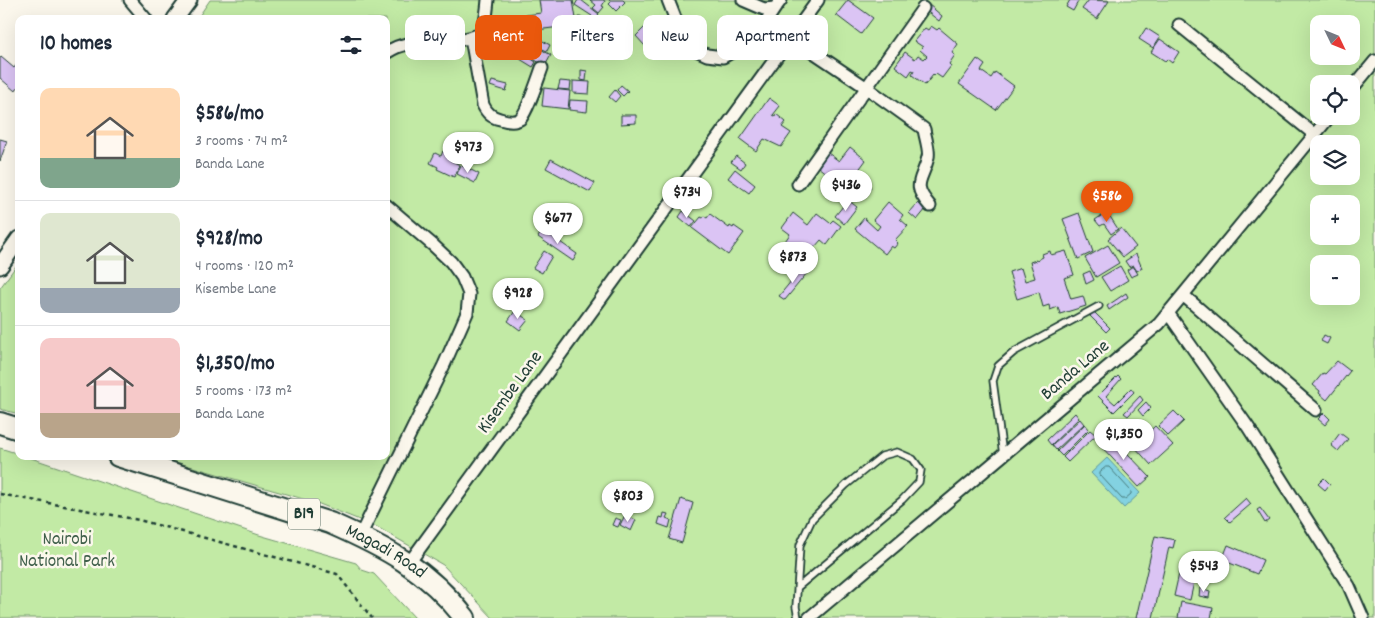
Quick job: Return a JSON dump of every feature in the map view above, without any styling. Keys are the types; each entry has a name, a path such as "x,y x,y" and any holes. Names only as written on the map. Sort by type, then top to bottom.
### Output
{"highway":[{"path":"0,423 15,428"},
{"name":"Magadi Road","path":"131,460 330,523 360,536 409,563 432,582 465,618"}],"street":[{"path":"130,0 143,15"},
{"path":"178,15 189,0"},
{"path":"390,51 406,44 470,38 480,34 484,27 488,0"},
{"path":"668,0 684,41 694,50 707,55 724,57 748,43 759,32 778,4"},
{"path":"743,0 764,9 778,4"},
{"name":"Kisembe Lane","path":"807,15 818,0"},
{"path":"798,184 923,8"},
{"path":"1179,25 1314,135"},
{"path":"470,38 483,105 486,112 493,117 515,122 521,119 542,68"},
{"name":"Kisembe Lane","path":"409,563 774,60"},
{"path":"825,60 924,129 929,155 919,180 919,189 923,198 930,206"},
{"path":"1360,79 1375,61"},
{"name":"Banda Lane","path":"1314,135 1322,125"},
{"name":"Banda Lane","path":"809,618 1159,324 1310,140"},
{"path":"360,536 444,365 467,313 469,294 462,277 451,262 390,208"},
{"path":"0,266 15,245"},
{"path":"1183,295 1316,410"},
{"path":"1168,313 1248,427 1349,586 1363,618"}],"lane":[{"path":"1003,455 993,381 998,366 1014,352 1099,306"},
{"path":"798,587 902,500 919,482 921,470 914,458 898,452 882,456 846,485 812,519 800,545 796,607 798,618"}],"path":[{"path":"0,494 139,520 337,574 372,618"}],"green space":[{"path":"210,0 1375,0 1375,618 493,618 443,565 377,527 317,503 169,460 390,460 390,15 200,15"},
{"path":"15,267 15,413 0,409 0,288"},
{"name":"Nairobi National Park","path":"0,448 15,453 15,460 37,460 259,535 356,563 362,570 374,574 415,618 0,618"}],"water":[{"path":"1107,458 1140,493 1124,508 1091,473"}],"building":[{"path":"539,0 573,0 575,15 552,15 552,28 542,29 542,15 526,15 541,13"},
{"path":"578,0 581,0 599,14 590,15 575,5"},
{"path":"590,0 605,1 602,6 604,7 599,13 593,8 596,5"},
{"path":"609,0 623,0 625,2 616,11 609,4 611,2"},
{"path":"848,0 873,18 861,34 836,15"},
{"path":"1070,0 1079,0 1073,11 1066,7"},
{"path":"1089,0 1109,1 1097,19 1082,9"},
{"path":"928,4 942,16 939,21 924,9"},
{"path":"931,26 937,30 939,28 958,44 952,53 955,55 949,64 951,66 942,78 936,74 933,75 925,85 912,75 914,71 912,70 908,76 895,66 905,52 915,59 918,55 924,59 927,56 920,50 923,47 914,41 925,28 928,30"},
{"path":"1146,28 1160,37 1153,48 1139,39"},
{"path":"643,29 643,44 636,36"},
{"path":"1160,39 1179,52 1172,63 1151,52"},
{"path":"542,41 550,45 547,51 542,49"},
{"path":"542,50 551,55 545,66 535,60 542,60"},
{"path":"0,58 14,68 15,67 15,91 0,78"},
{"path":"977,59 985,65 981,71 991,78 995,72 1014,86 996,110 959,84"},
{"path":"522,60 533,60 536,62 533,67"},
{"path":"581,70 587,71 586,81 581,80"},
{"path":"492,81 508,85 506,91 490,86"},
{"path":"560,81 571,82 570,90 558,89"},
{"path":"573,81 590,82 589,94 573,93"},
{"path":"621,85 628,91 623,96 617,90"},
{"path":"544,88 570,91 568,109 542,106"},
{"path":"615,90 620,96 615,102 609,97"},
{"path":"769,98 780,106 773,115 775,116 776,114 786,122 782,127 791,133 781,147 764,139 756,151 740,139"},
{"path":"570,100 588,101 587,112 569,110"},
{"path":"621,115 636,115 636,123 621,124"},
{"path":"0,139 7,141 0,161"},
{"path":"850,147 866,160 855,175 871,187 861,200 844,187 842,190 829,181 831,177 818,167 828,153 839,161"},
{"path":"443,151 452,155 450,160 460,165 454,177 437,169 438,167 430,163 435,153 441,156"},
{"path":"736,156 745,163 741,169 731,162"},
{"path":"551,159 595,183 590,192 546,168"},
{"path":"461,165 479,174 475,183 457,174"},
{"path":"735,169 755,185 749,193 728,178"},
{"path":"848,200 857,207 844,224 835,216"},
{"path":"888,202 903,215 900,219 908,226 895,240 898,243 894,248 891,246 885,254 855,229 864,218 877,230 880,226 873,220"},
{"path":"918,203 926,209 917,220 909,213"},
{"path":"683,211 696,221 691,227 679,217"},
{"path":"1107,212 1118,229 1111,234 1104,224 1100,226 1095,220"},
{"path":"793,213 808,225 817,213 830,223 833,220 841,226 827,245 821,240 808,255 797,247 794,252 783,244 790,234 782,228"},
{"path":"1079,213 1093,252 1078,259 1063,219"},
{"path":"710,214 729,228 734,226 744,233 728,255 692,228 701,217 707,218"},
{"path":"1121,228 1136,247 1123,257 1108,239"},
{"path":"543,230 577,254 573,261 538,237"},
{"path":"1108,245 1119,263 1096,277 1085,258"},
{"path":"544,251 552,256 542,273 533,268"},
{"path":"1050,251 1051,255 1066,251 1074,275 1064,278 1071,299 1083,296 1086,306 1060,314 1058,307 1050,310 1049,305 1043,307 1039,292 1017,299 1009,272 1021,268 1025,281 1035,278 1030,262 1039,260 1043,257 1042,254"},
{"path":"1136,254 1142,268 1137,271 1133,265 1129,267 1125,261"},
{"path":"1120,266 1128,280 1110,291 1101,277"},
{"path":"1133,266 1138,274 1131,277 1127,270"},
{"path":"801,269 807,273 785,300 779,296"},
{"path":"1090,271 1094,280 1086,284 1083,274"},
{"path":"1126,293 1128,297 1109,310 1107,306"},
{"path":"515,311 528,320 520,330 508,321"},
{"path":"1094,312 1110,328 1106,332 1090,316"},
{"path":"1324,335 1330,338 1327,344 1321,341"},
{"path":"1337,361 1350,371 1327,400 1313,385"},
{"path":"1118,376 1121,379 1106,396 1115,404 1131,388 1134,392 1114,412 1098,396"},
{"path":"1140,396 1143,400 1128,416 1124,413"},
{"path":"1146,402 1151,408 1143,416 1138,410"},
{"path":"1174,411 1184,421 1168,436 1158,426"},
{"path":"1075,413 1079,418 1051,445 1047,440"},
{"path":"1324,413 1330,419 1325,425 1318,419"},
{"path":"1080,419 1084,424 1056,450 1052,445"},
{"path":"1085,424 1089,429 1062,456 1057,451"},
{"path":"1155,426 1173,445 1151,465 1134,446"},
{"path":"1090,430 1096,435 1068,462 1063,457"},
{"path":"1340,433 1348,439 1338,451 1331,445"},
{"path":"1109,434 1150,477 1139,487 1099,444"},
{"path":"1324,478 1330,484 1325,490 1318,484"},
{"path":"1246,498 1251,504 1230,522 1225,517"},
{"path":"681,499 693,503 682,543 669,539"},
{"path":"1260,508 1269,520 1265,523 1257,510"},
{"path":"664,513 668,514 666,518 671,520 669,528 658,524 660,517 663,518"},
{"path":"625,515 636,520 631,531 620,525"},
{"path":"615,518 621,520 618,527 612,525"},
{"path":"1155,536 1175,540 1173,548 1169,547 1153,618 1136,618"},
{"path":"1228,545 1263,560 1257,574 1222,560"},
{"path":"1180,569 1196,573 1190,600 1174,596"},
{"path":"1200,588 1210,591 1209,598 1199,596"},
{"path":"1181,602 1213,608 1211,618 1178,618"}]}
